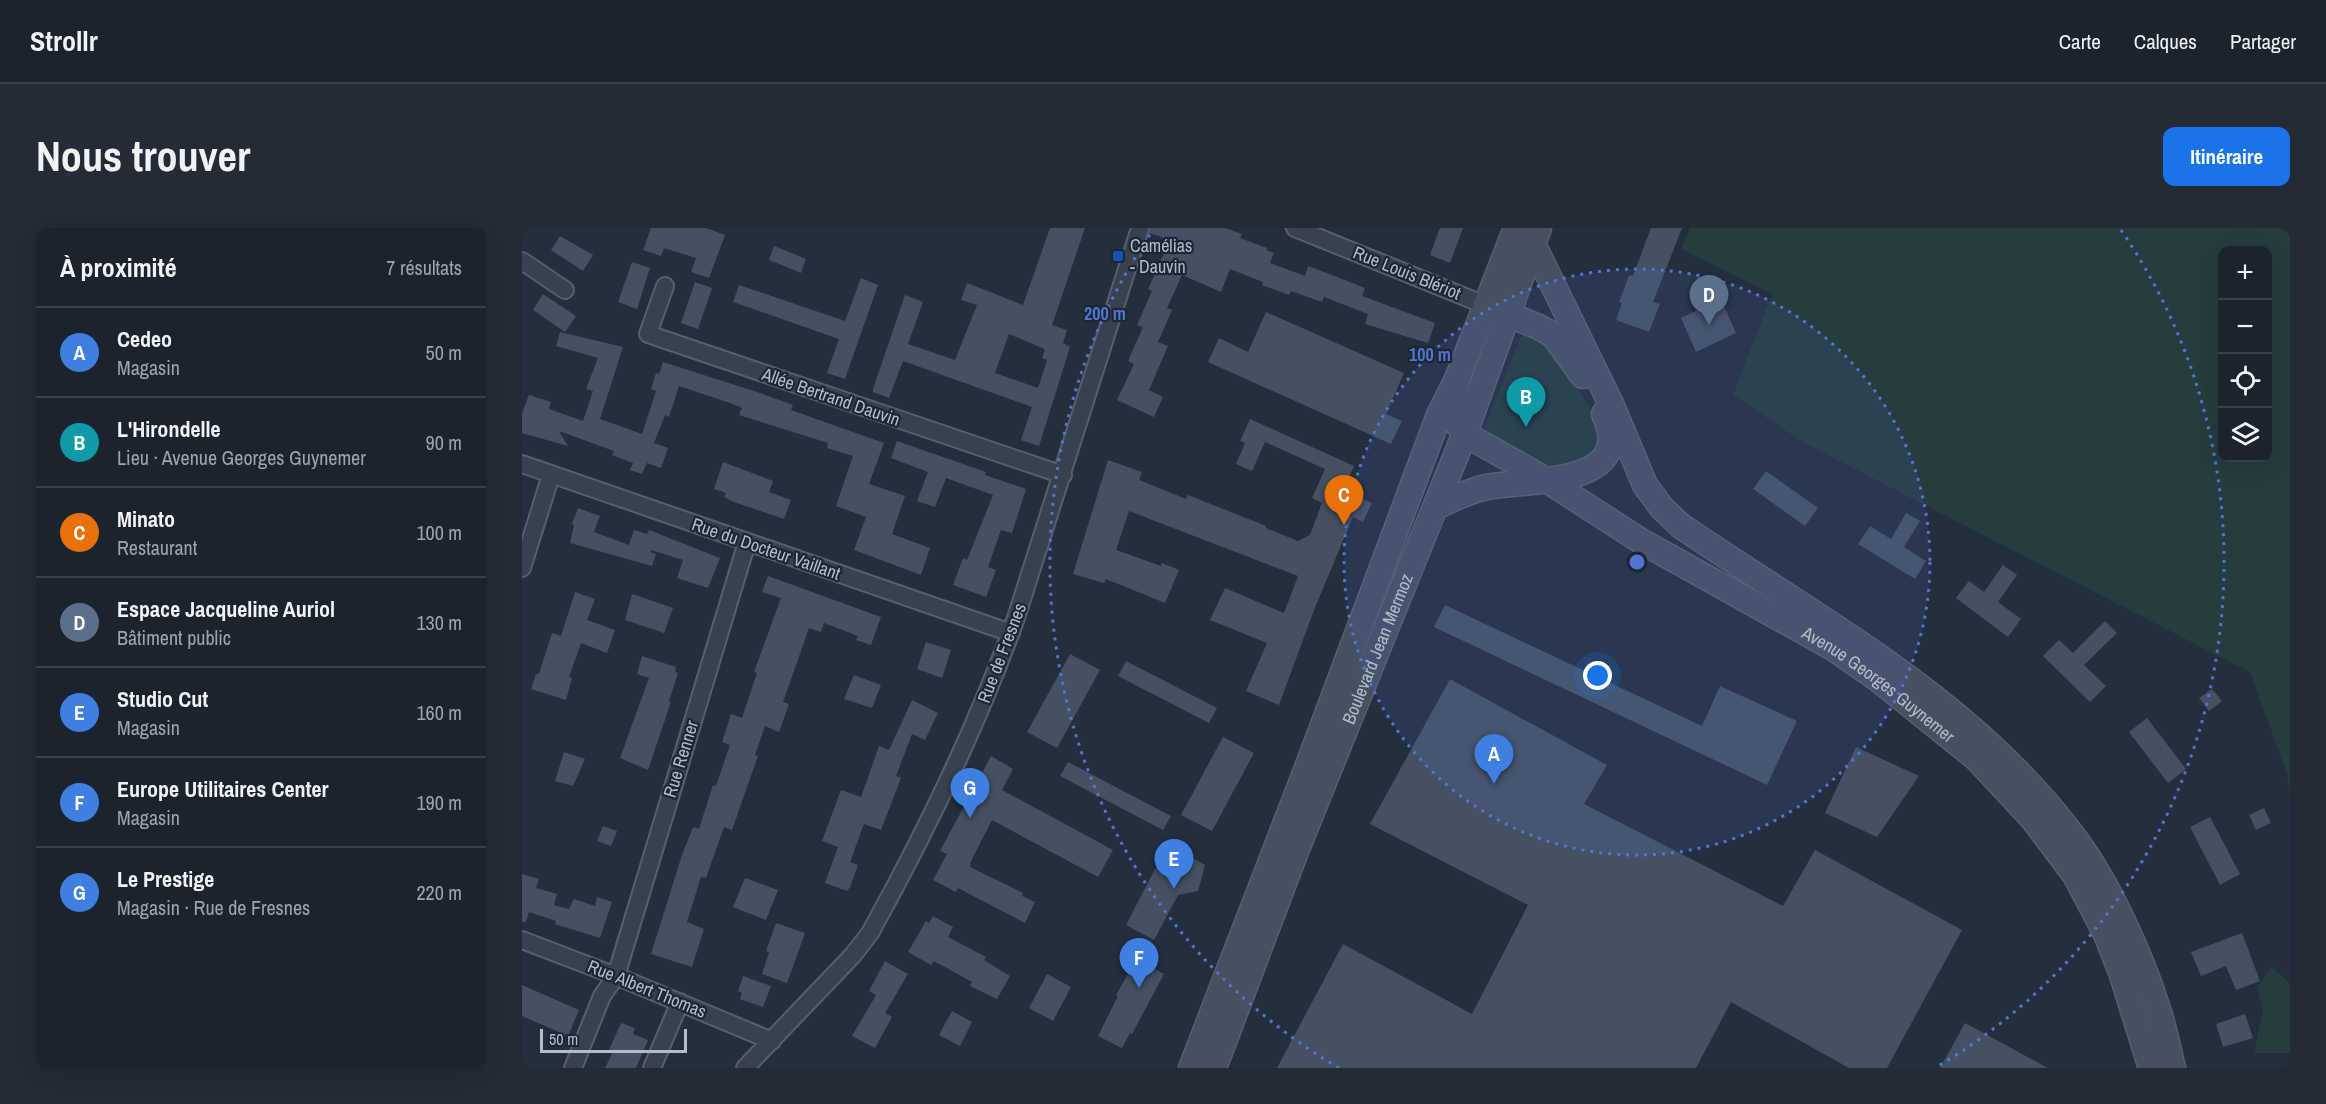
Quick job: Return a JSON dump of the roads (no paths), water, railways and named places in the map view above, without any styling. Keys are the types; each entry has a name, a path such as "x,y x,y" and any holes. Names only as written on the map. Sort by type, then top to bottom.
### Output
{"main road":[{"name":"Boulevard Jean Mermoz","path":"1191,1068 1305,773 1439,415 1457,379 1485,305 1529,233"},
{"name":"Boulevard Jean Mermoz","path":"1214,1068 1295,854 1465,433 1508,315 1529,233"},
{"name":"Avenue Georges Guynemer","path":"1529,233 1612,406 1645,485 1668,514 1699,539 1869,649 1944,704 2008,761 2043,798 2077,841 2104,886 2158,1007"},
{"path":"1436,507 1488,487 1548,481 1590,470 1606,458 1611,443 1611,429 1591,389 1562,344 1539,327 1485,305"},
{"path":"1587,357 1591,389 1612,406"},
{"path":"1457,379 1453,419 1465,433"},
{"name":"Avenue Georges Guynemer","path":"1465,433 1548,481 1641,541 1833,648 1879,680 1977,759 2032,818 2075,875 2094,910 2121,972 2151,1068"},
{"path":"2075,875 2077,841"},
{"path":"2094,910 2117,927 2134,968 2158,1007 2172,1068"}],"street":[{"name":"Rue de Fresnes","path":"745,1068 853,955 870,933 975,721 1011,633 1140,228"},
{"name":"Rue Louis Blériot","path":"1295,228 1316,232 1485,305"},
{"path":"522,261 565,290"},
{"name":"Allée Bertrand Dauvin","path":"665,286 648,334 1063,475"},
{"name":"Rue du Docteur Vaillant","path":"522,464 1011,633"},
{"path":"522,568 551,475"},
{"name":"Rue Renner","path":"573,1068 602,996 616,976 747,543"},
{"name":"Rue Albert Thomas","path":"522,940 775,1038"},
{"path":"652,1068 680,1002"}],"place":[{"name":"Camélias - Dauvin","path":"1118,256"},
{"name":"Espace Jacqueline Auriol","path":"1709,325"},
{"name":"L'Hirondelle","path":"1526,427"},
{"name":"Minato","path":"1344,525"},
{"name":"Cedeo","path":"1494,784"},
{"name":"Le Prestige","path":"970,818"},
{"name":"Studio Cut","path":"1174,889"},
{"name":"Europe Utilitaires Center","path":"1139,988"}]}
